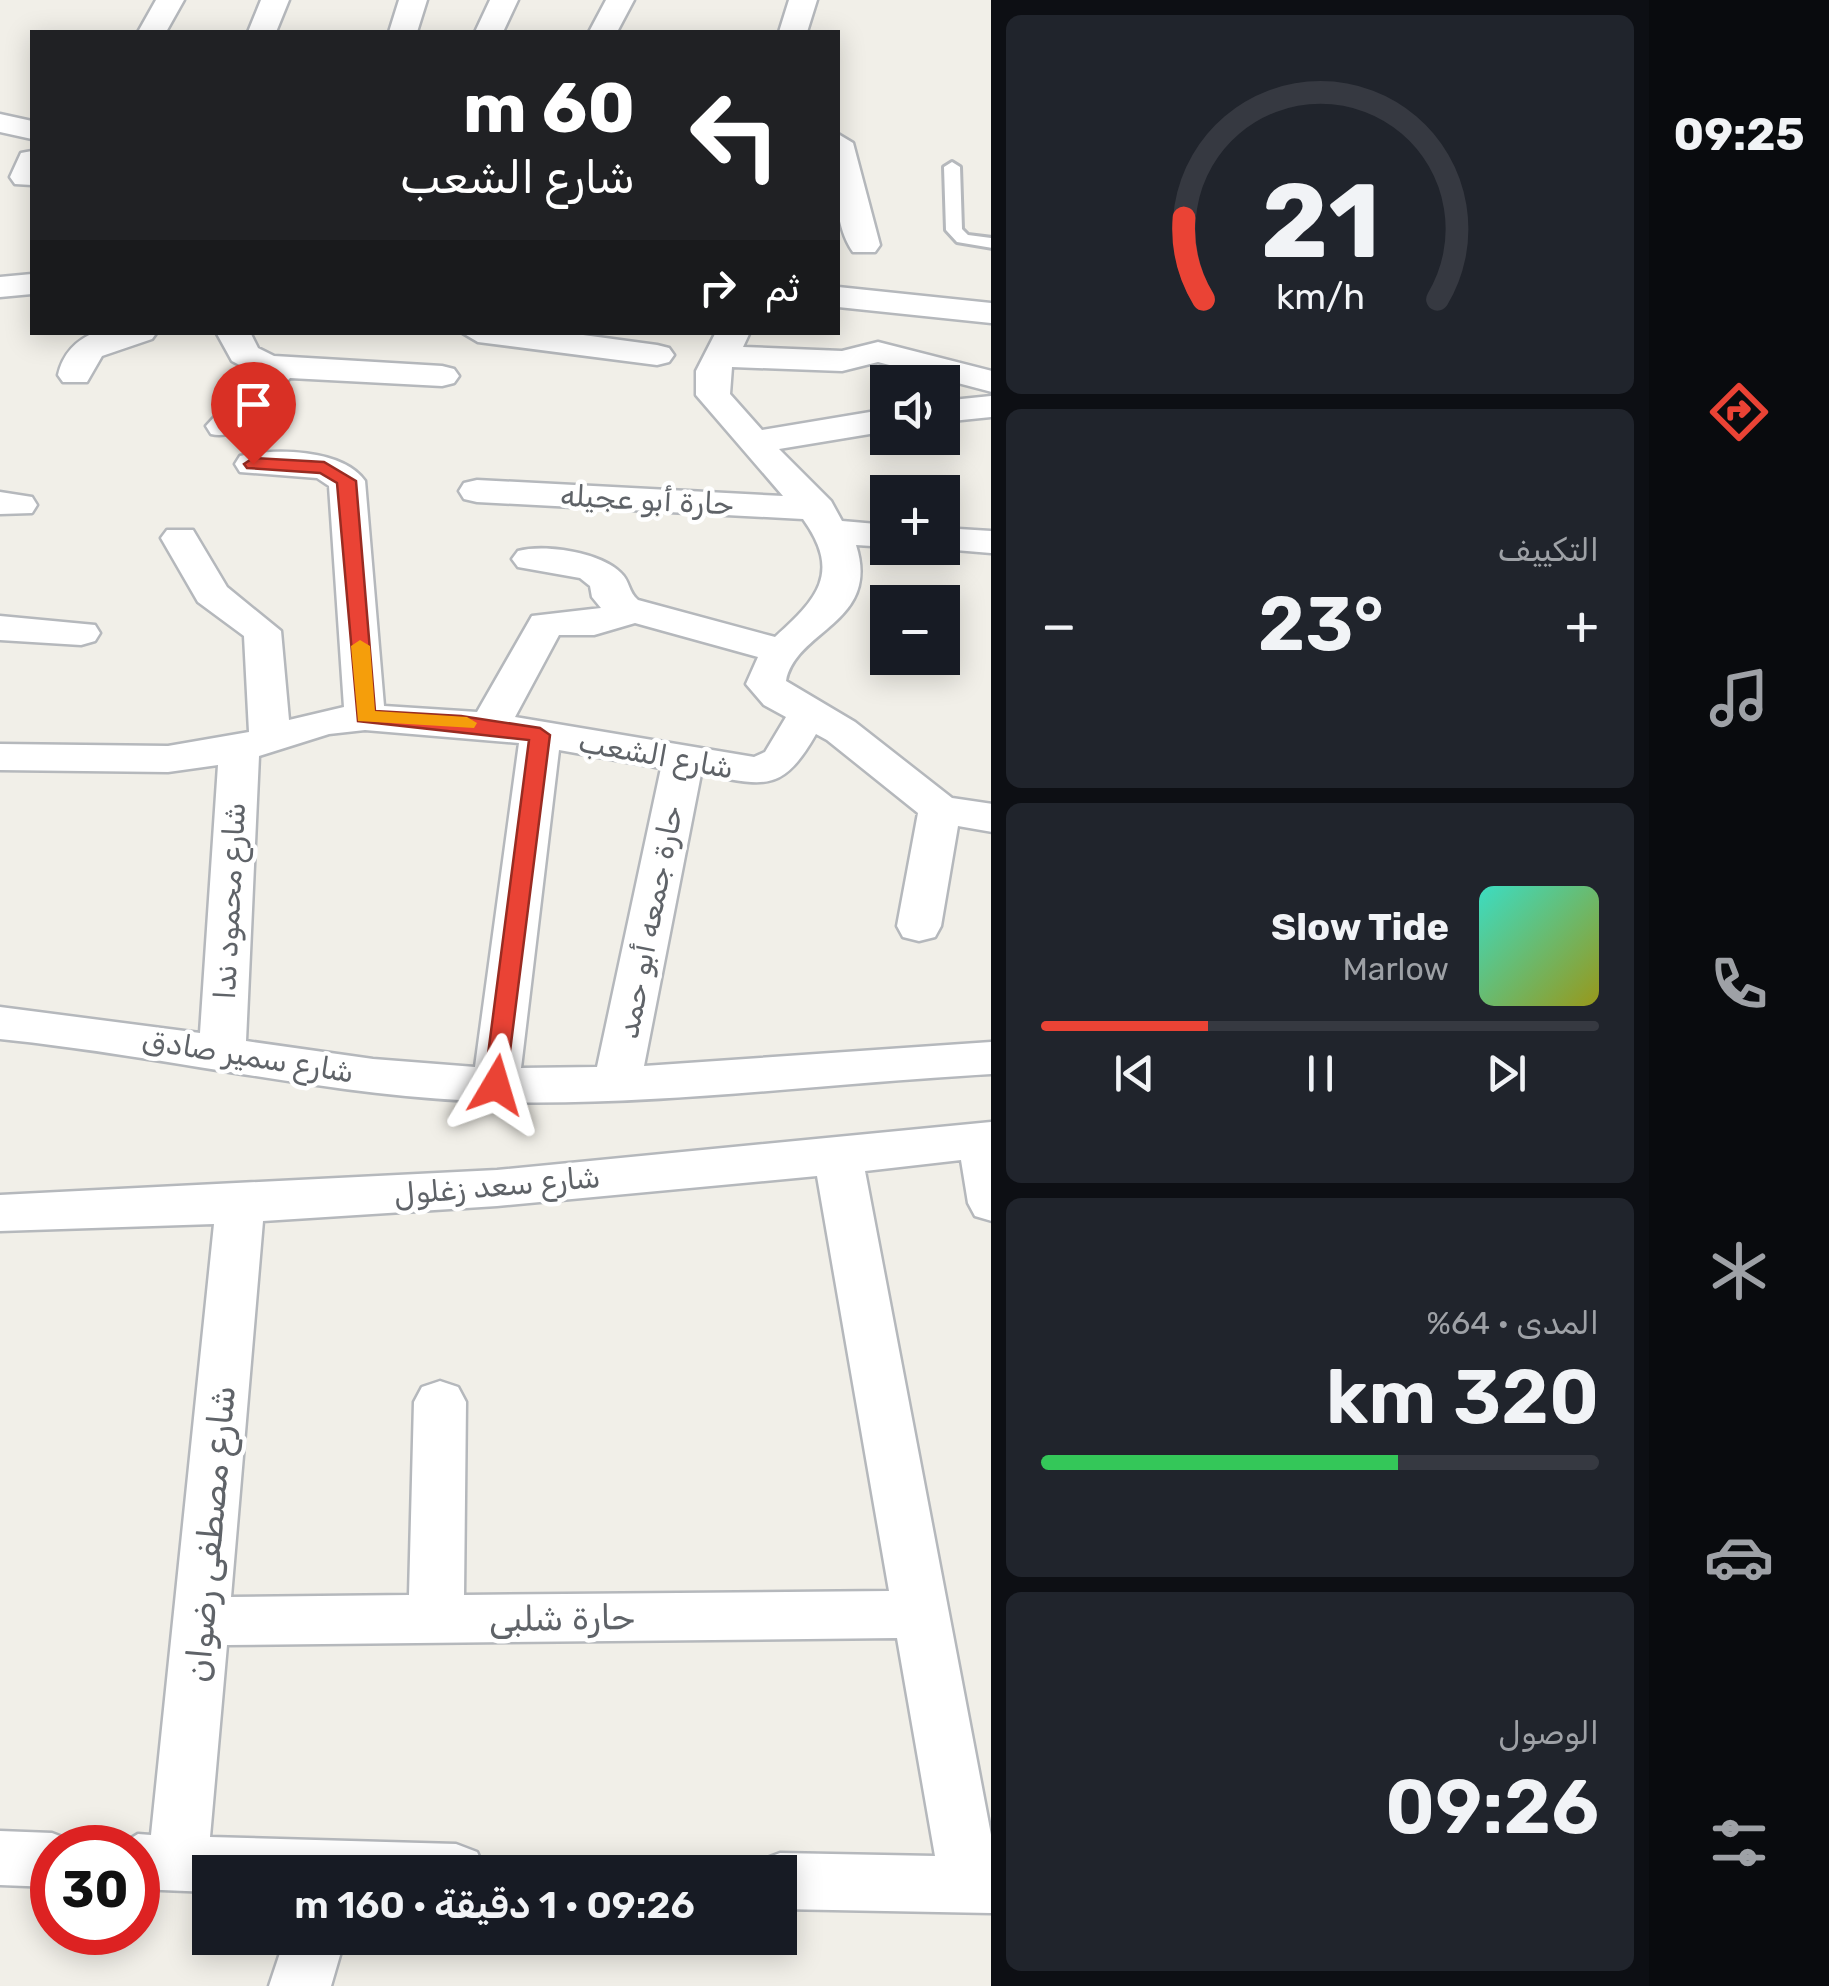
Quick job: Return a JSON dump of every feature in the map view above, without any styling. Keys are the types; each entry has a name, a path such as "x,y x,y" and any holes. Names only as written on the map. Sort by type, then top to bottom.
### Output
{"street":[{"path":"153,30 170,0"},
{"path":"263,30 276,0"},
{"path":"404,30 412,0"},
{"path":"490,30 504,0"},
{"path":"604,30 620,0"},
{"path":"795,30 803,0"},
{"path":"0,122 30,130"},
{"path":"840,151 864,245"},
{"path":"0,287 30,284"},
{"path":"840,297 991,313"},
{"path":"75,375 76,365 93,346 130,335"},
{"path":"235,335 244,354 280,368 438,385 461,335"},
{"path":"522,335 654,344 688,384 713,395 826,521 841,550 838,589 829,608 783,652 765,677 766,684 778,696 841,730 940,809 991,818"},
{"path":"713,395 713,371 728,344 842,361 878,352 991,382"},
{"path":"224,426 280,368"},
{"path":"960,410 991,406"},
{"path":"756,442 870,423"},
{"path":"253,464 324,468 346,481 365,717"},
{"name":"حارة أبو عجيله","path":"477,491 826,521 870,532"},
{"name":"شارع محمود ندا","path":"180,538 212,594 262,632 266,642 222,1054"},
{"path":"960,540 991,542"},
{"path":"531,559 592,569 610,582 616,603 634,611 783,652"},
{"path":"490,726 546,624 594,623 634,611"},
{"path":"0,628 81,633"},
{"name":"شارع الشعب","path":"0,757 118,762 254,744 325,722 365,717 490,726 748,772 766,769 780,761 810,712"},
{"path":"540,735 496,1085 617,1085 991,1058"},
{"name":"حارة جمعه أبو حمد","path":"617,1085 683,760"},
{"path":"919,926 940,809"},
{"name":"شارع سمير صادق","path":"0,1024 127,1037 403,1079 496,1085"},
{"path":"986,1139 991,1192"},
{"name":"شارع سعد زغلول","path":"1,1222 838,1157 986,1139"},
{"path":"797,1882 981,1886 921,1614 838,1157"},
{"name":"شارع مصطفى رضوان","path":"160,1852 202,1620 240,1204"},
{"path":"436,1619 440,1402"},
{"name":"حارة شلبى","path":"202,1620 921,1614"},
{"path":"0,1858 30,1859"},
{"path":"160,1863 192,1865"},
{"path":"300,1986 310,1955"}],"lane":[{"path":"952,167 954,230 963,240 991,243"}],"slow traffic":[{"path":"360,646 365,717 467,723"}],"route":[{"path":"253,464 324,468 342,475 346,481 365,717 461,722 540,735 496,1085"}]}
